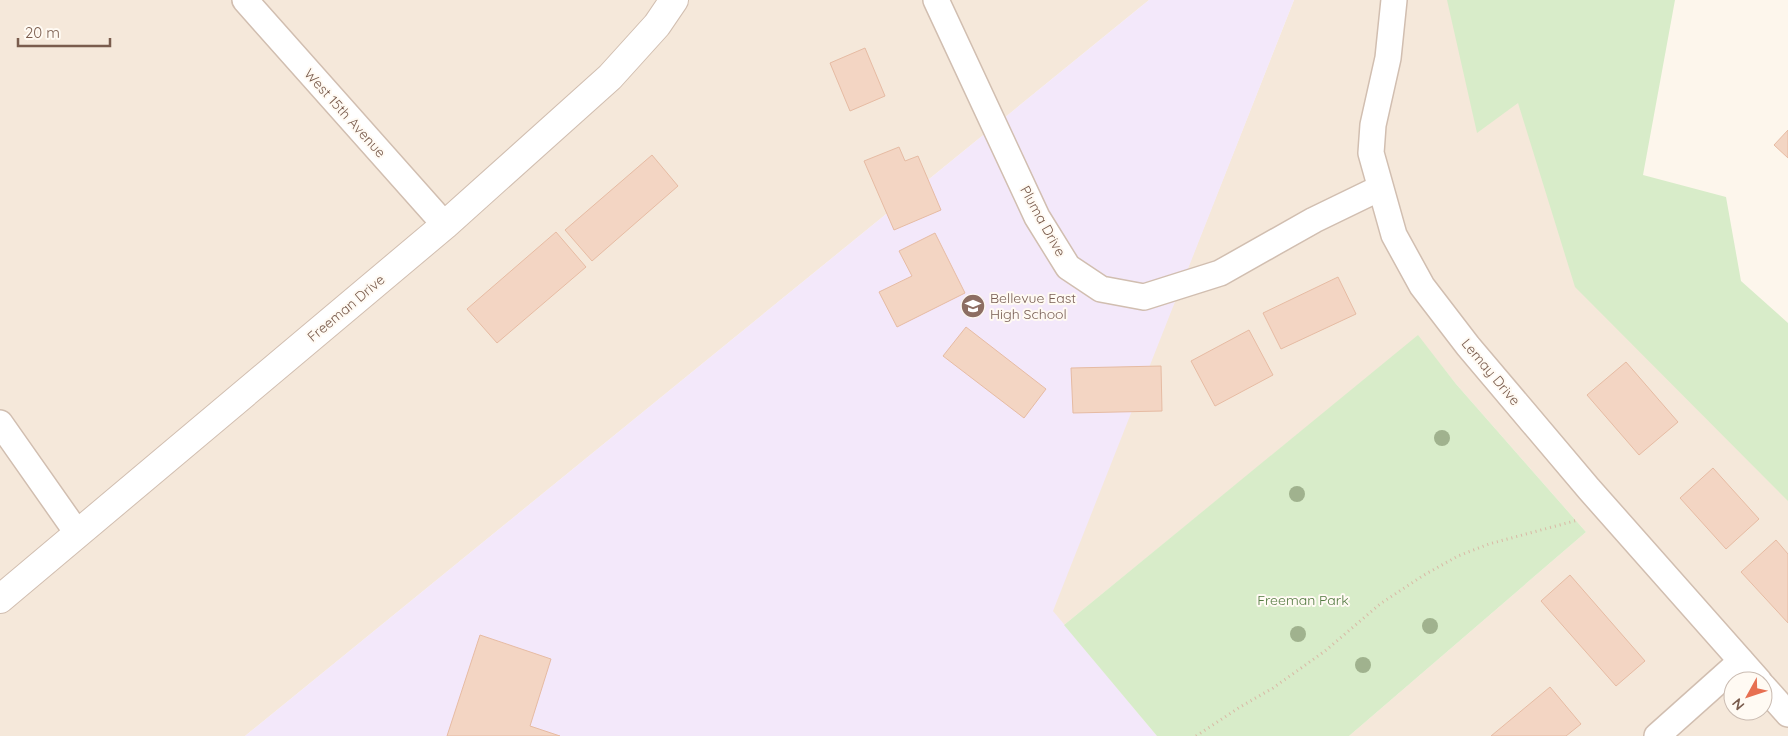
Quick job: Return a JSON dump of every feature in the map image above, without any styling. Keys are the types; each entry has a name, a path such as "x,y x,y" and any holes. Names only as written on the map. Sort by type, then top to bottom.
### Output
{"street":[{"name":"West 15th Avenue","path":"245,0 445,225"},
{"name":"Freeman Drive","path":"0,599 445,225 610,77 657,24 674,0"},
{"name":"Pluma Drive","path":"936,0 1037,217 1068,267 1101,289 1144,297 1220,273 1314,220 1380,188"},
{"name":"Lemay Drive","path":"1394,0 1388,58 1374,125 1371,153 1394,235 1422,286 1468,346 1606,510 1750,671"},
{"path":"0,423 78,534"},
{"path":"1657,736 1741,661"},
{"path":"1773,697 1788,714"}],"path":[{"path":"1196,736 1273,688 1325,651 1380,604 1424,575 1489,544 1571,523 1606,510"}],"shaded area":[{"path":"0,0 1149,0 245,736 0,736"},
{"name":"Bellevue East High School","path":"1149,0 1294,0 1053,611 1157,736 245,736"},
{"path":"1294,0 1632,0 1568,196 1788,411 1788,736 1349,736 1586,532 1456,384 1418,336 1064,625 1052,611"}],"green space":[{"path":"1447,0 1675,0 1643,175 1726,197 1741,281 1788,323 1788,501 1575,287 1518,103 1477,133"},
{"name":"Freeman Park","path":"1418,335 1456,384 1586,532 1349,736 1157,736 1064,625"}],"building":[{"path":"865,48 885,96 850,111 830,63"},
{"path":"1788,130 1788,158 1774,145"},
{"path":"899,147 905,161 918,156 941,210 894,230 864,161"},
{"path":"652,155 678,186 592,261 565,230"},
{"path":"556,232 586,267 497,343 467,309"},
{"path":"935,233 965,293 897,327 879,292 912,276 899,251"},
{"path":"1338,277 1356,314 1281,349 1263,313"},
{"path":"966,327 1046,389 1024,418 943,356"},
{"path":"1249,330 1273,375 1215,406 1191,361"},
{"path":"1626,362 1678,422 1639,455 1587,395"},
{"path":"1161,366 1162,411 1073,413 1071,368"},
{"path":"1713,468 1759,519 1726,549 1680,498"},
{"path":"1776,540 1788,554 1788,623 1741,572"},
{"path":"1570,575 1645,661 1616,686 1541,601"},
{"path":"480,635 551,659 530,726 560,736 447,736"},
{"path":"1550,687 1581,724 1566,736 1491,736"}],"place":[{"name":"Bellevue East High School","path":"973,306"}]}
